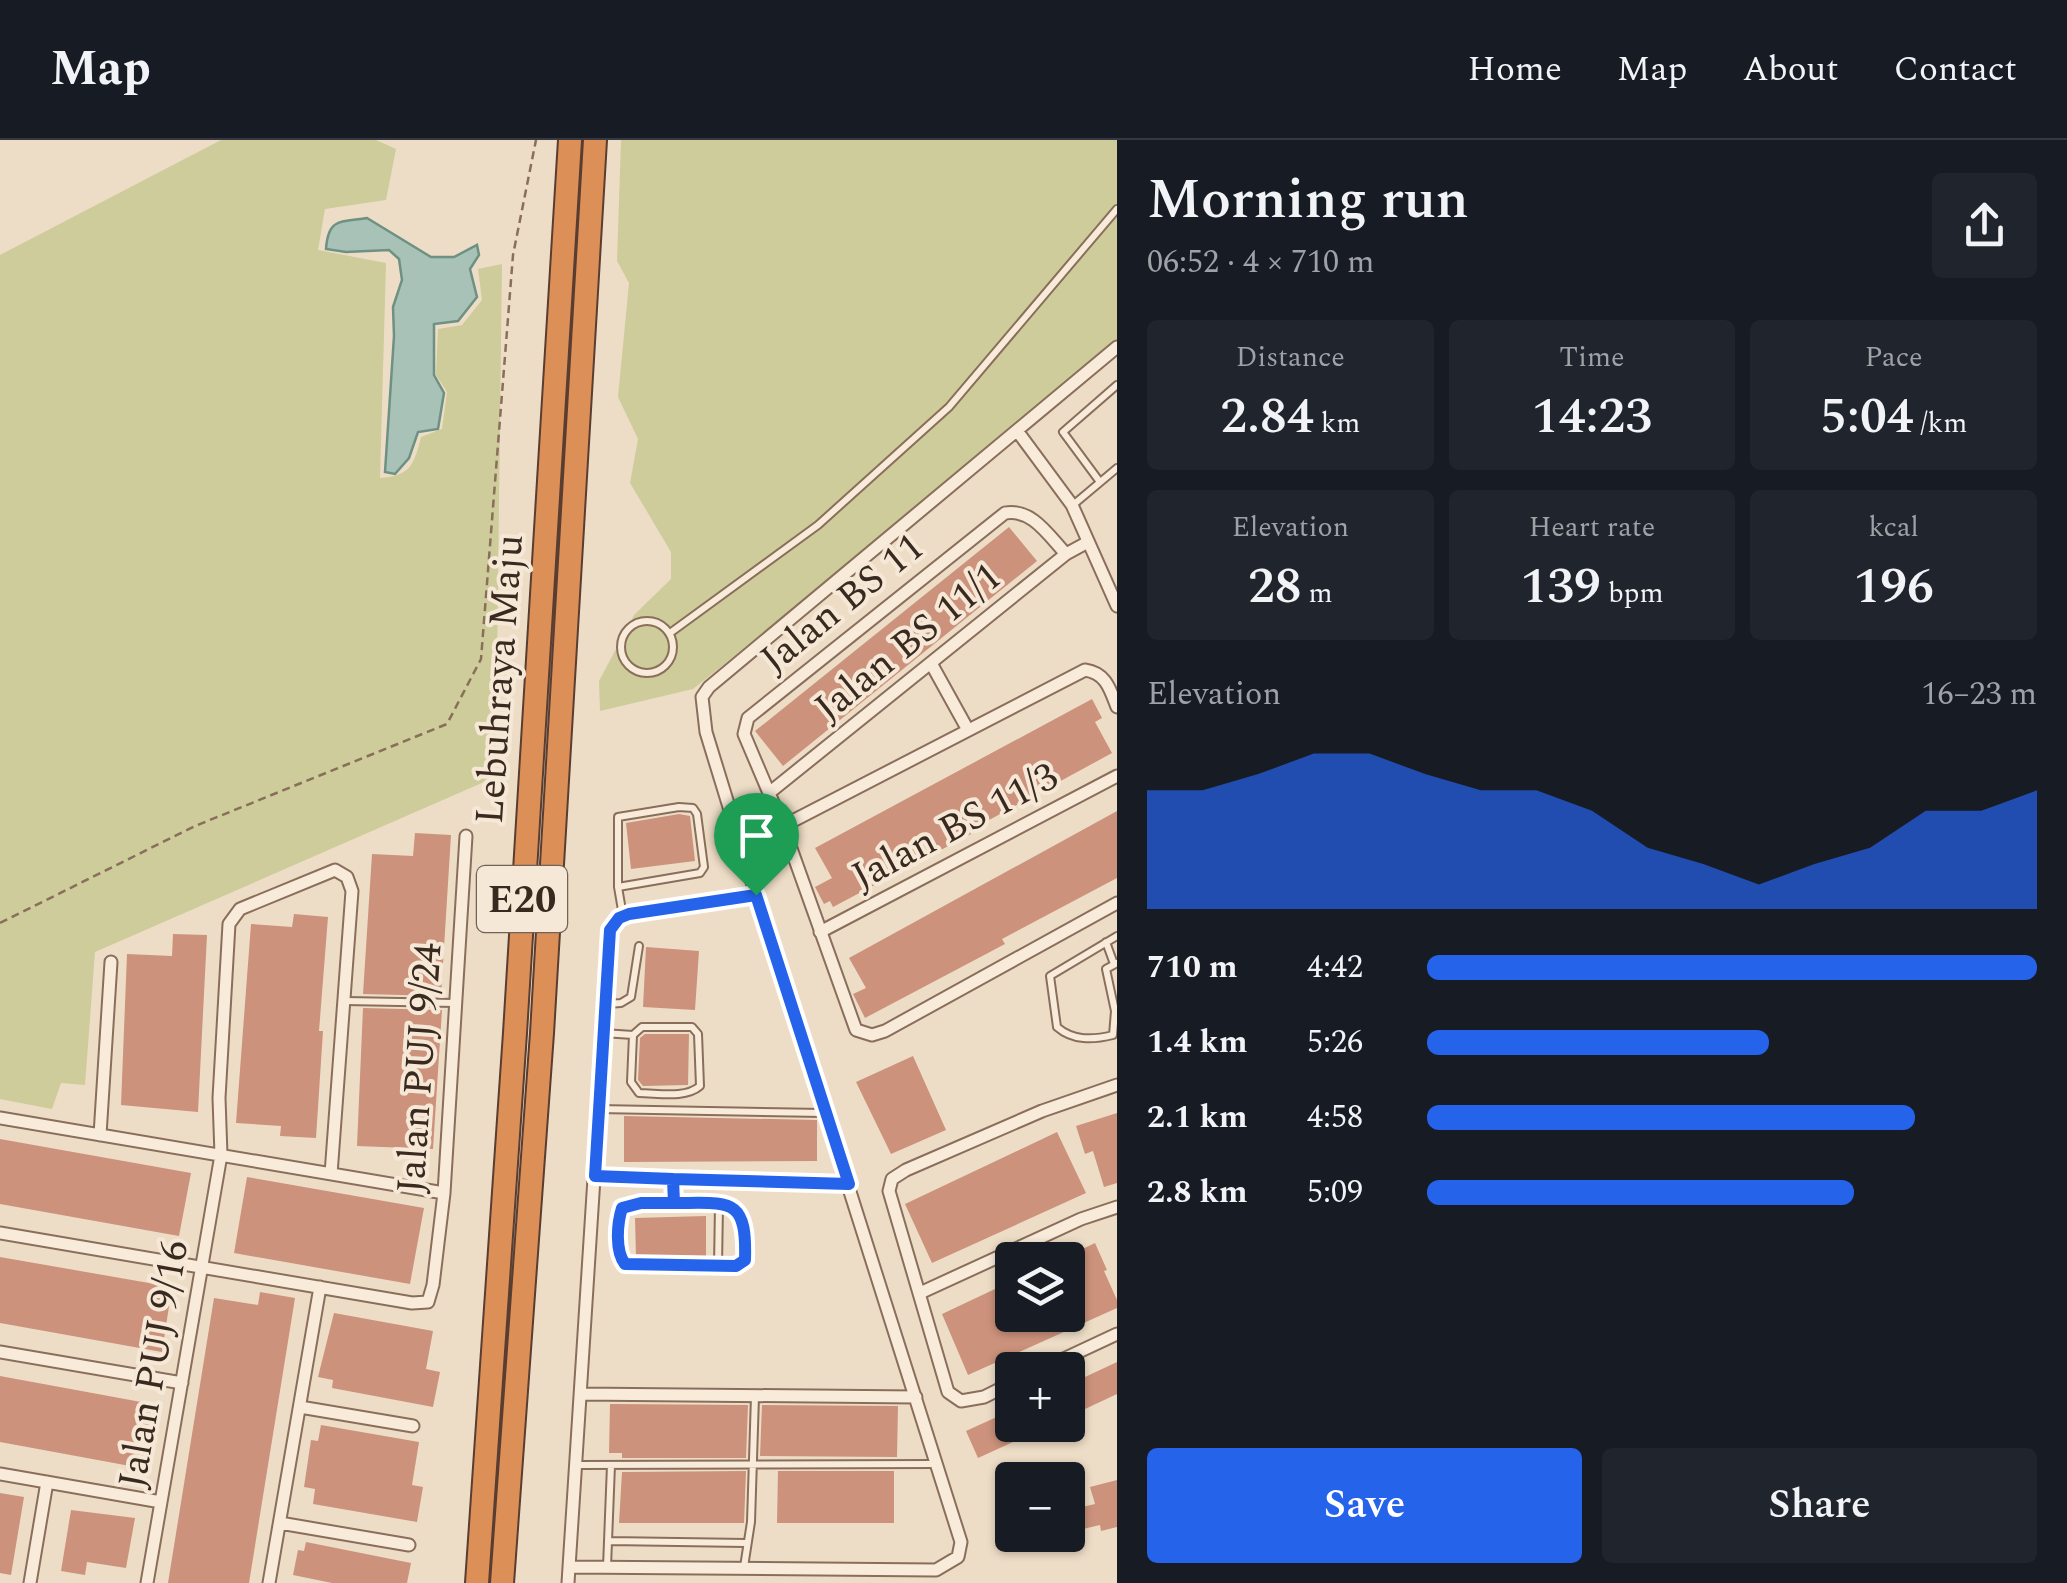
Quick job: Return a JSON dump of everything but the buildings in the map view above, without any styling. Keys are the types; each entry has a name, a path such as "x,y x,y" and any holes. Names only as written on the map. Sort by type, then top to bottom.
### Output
{"highway":[{"name":"Lebuhraya Maju","path":"477,1583 570,140"},
{"name":"Lebuhraya Maju","path":"502,1583 540,1052 596,140"}],"street":[{"path":"570,1567 936,1570 958,1557 961,1542 706,732 702,697 1117,348"},
{"path":"1018,432 1072,505 1117,606"},
{"name":"Jalan BS 11","path":"1066,554 1028,515 1005,513 748,718 744,734 783,826 856,1030 872,1036 1117,903"},
{"name":"Jalan BS 11/1","path":"768,793 1066,554 1088,542"},
{"path":"932,665 968,730"},
{"path":"783,826 1086,670 1097,672 1107,682 1117,707"},
{"name":"Jalan BS 11/3","path":"820,932 1117,776"},
{"name":"Jalan PUJ 9/24","path":"320,1288 412,1303 428,1302 444,1193 466,836"},
{"name":"Jalan PUJ 9/16","path":"148,1583 221,1156 219,1098 229,924 240,909 335,870 346,877 352,891 344,1001"},
{"path":"568,1583 610,930 613,922 623,916 756,895"},
{"path":"100,1135 111,962"},
{"path":"332,1174 344,1001"},
{"path":"995,1391 961,1401 948,1392 889,1192 892,1180 906,1170 1042,1111 1117,1085"},
{"path":"0,1118 444,1193"},
{"path":"595,1176 849,1184"},
{"path":"920,1293 1081,1219 1117,1207"},
{"path":"0,1233 320,1288 269,1583"},
{"path":"1078,1352 1117,1334"},
{"path":"0,1352 182,1383"},
{"path":"581,1394 916,1397"},
{"path":"300,1407 413,1426"},
{"path":"0,1474 162,1502"},
{"path":"30,1583 47,1482"},
{"path":"280,1523 409,1545"}],"lane":[{"path":"670,633 818,525 949,407 1117,209"},
{"path":"1100,482 1063,432 1117,385"},
{"path":"1072,505 1117,468"},
{"path":"652,620 670,633 672,655 658,671 636,671 621,655 623,634 631,625 652,620"},
{"path":"618,887 700,874 704,867 693,808 618,817 618,887 623,916"},
{"path":"1106,942 1115,964 1106,969 1115,1011 1113,1036 1096,1040 1067,1036 1057,1028 1050,976 1106,942 1117,936"},
{"path":"606,1004 622,1003 631,997 639,946"},
{"path":"344,1001 455,1004"},
{"path":"603,1033 632,1035 642,1028 692,1026 696,1029 700,1086 684,1094 639,1093 631,1082 632,1035"},
{"path":"598,1110 824,1112"},
{"path":"673,1179 674,1203"},
{"path":"641,1203 674,1203 719,1205 740,1212 746,1223 743,1264 625,1264 620,1258 618,1220 622,1208 641,1203"},
{"path":"718,1266 719,1205"},
{"path":"744,1568 750,1522 755,1396"},
{"path":"576,1465 936,1464"},
{"path":"607,1567 612,1465"},
{"path":"609,1542 746,1543"}],"path":[{"path":"0,923 196,826 447,724 481,659 514,255 536,140"}],"shaded area":[{"path":"221,140 376,140 396,149 386,200 325,209 318,250 386,263 380,478 405,471 421,437 442,429 447,392 436,375 438,329 462,325 482,300 478,269 502,264 496,745 491,779 95,952 85,1085 61,1083 52,1109 0,1099 0,255"},
{"path":"621,140 1117,140 1117,350 693,689 600,711 599,681 634,615 671,579 671,552 630,483 638,439 618,397 629,283 617,261"},
{"path":"367,218 431,257 454,257 477,245 479,255 470,269 477,297 458,321 434,324 434,375 444,393 438,429 418,432 409,458 395,474 385,472 393,307 402,280 399,259 389,250 326,249 329,232 337,223"}],"route":[{"path":"756,895 629,914 613,922 610,930 595,1176 673,1179 674,1203 726,1205 740,1212 746,1223 743,1264 625,1264 620,1258 618,1220 622,1208 641,1203 674,1203 673,1179 849,1184 756,895"}]}
